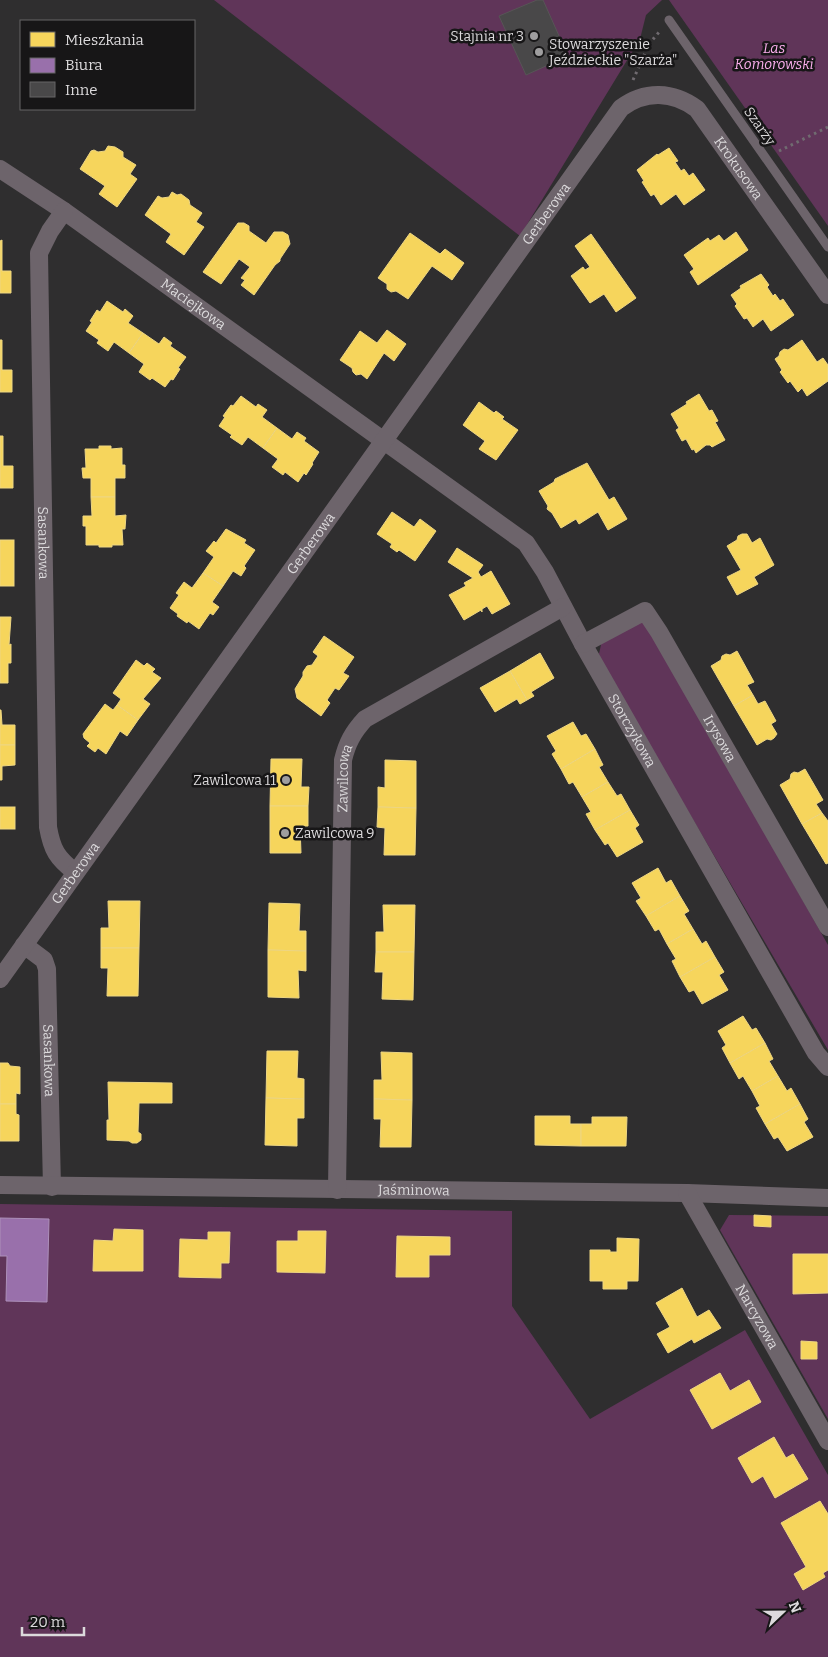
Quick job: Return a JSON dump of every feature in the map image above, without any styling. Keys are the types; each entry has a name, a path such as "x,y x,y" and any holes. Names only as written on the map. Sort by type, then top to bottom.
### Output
{"street":[{"name":"Krokusowa","path":"621,108 637,98 654,94 672,96 697,108 828,295"},
{"name":"Gerberowa","path":"0,979 385,442 621,108"},
{"name":"Maciejkowa","path":"0,169 64,211 385,442"},
{"name":"Sasankowa","path":"64,211 50,231 39,253 47,807 51,844 62,862 75,872"},
{"name":"Storczykowa","path":"385,442 526,543 545,572 583,644 816,1053 828,1068"},
{"name":"Zawilcowa","path":"337,1190 343,760 348,742 365,719 564,607"},
{"name":"Irysowa","path":"583,644 645,611 659,632 828,927"},
{"name":"Sasankowa","path":"24,945 44,960 48,969 52,1187"},
{"name":"Jaśminowa","path":"0,1185 687,1193 828,1198"},
{"name":"Narcyzowa","path":"687,1193 828,1441"}],"lane":[{"name":"Szarży","path":"669,20 828,247"}],"path":[{"path":"621,108 649,44"},
{"path":"765,158 828,128"}],"green space":[{"path":"214,0 662,0 646,15 640,39 520,236"},
{"name":"Las Komorowski","path":"669,0 828,0 828,226"},
{"path":"640,621 648,627 828,945 828,1050 603,666 599,654 602,640"},
{"path":"0,1204 512,1211 512,1306 590,1419 745,1330 828,1475 828,1657 0,1657"},
{"path":"729,1215 828,1216 828,1419 720,1230"}],"building: Mieszkania":[{"path":"108,146 115,147 123,152 123,157 136,165 130,174 137,179 117,207 99,194 105,186 80,169 91,151 105,151"},
{"path":"669,148 678,161 675,162 681,171 684,169 689,176 693,173 705,190 684,205 676,194 661,205 654,194 651,196 637,170 657,154"},
{"path":"172,192 177,195 181,194 189,200 190,205 202,213 196,222 204,227 184,255 166,242 171,234 145,215 158,196 162,198 169,197"},
{"path":"238,223 244,223 249,226 249,231 266,243 274,232 283,232 288,235 290,244 280,261 275,265 254,295 241,285 245,280 241,278 250,267 239,259 221,284 203,272"},
{"path":"736,232 748,250 698,285 690,272 694,269 684,255 708,238 710,241 719,235 724,241"},
{"path":"410,233 440,254 445,249 464,263 452,280 432,266 408,299 396,291 391,292 387,289 387,284 378,278"},
{"path":"591,234 636,298 616,312 604,294 590,303 571,276 583,267 585,270 590,267 575,246"},
{"path":"2,240 2,271 11,271 11,293 0,293 0,241"},
{"path":"761,274 769,285 767,287 773,296 775,294 780,301 783,299 794,315 771,331 763,319 753,327 747,318 744,319 735,306 737,304 731,295 741,288 740,286"},
{"path":"107,301 123,312 125,309 133,316 128,323 143,333 129,353 114,342 108,351 97,343 99,340 86,331 97,310 100,312"},
{"path":"387,330 406,344 394,361 384,353 367,379 361,374 356,375 352,368 340,360 360,331 377,343"},
{"path":"143,333 159,344 164,337 172,343 170,346 186,357 178,368 180,369 173,380 171,379 165,387 139,372 144,364 129,353"},
{"path":"0,340 2,340 2,370 12,370 12,392 0,392"},
{"path":"802,340 817,362 823,358 828,365 828,381 807,396 802,388 798,392 790,381 788,383 780,372 782,370 775,359 784,349 788,350"},
{"path":"699,394 709,411 712,410 718,421 715,422 725,440 712,447 706,445 696,453 694,449 692,450 686,439 682,441 676,430 679,428 671,414"},
{"path":"241,396 256,407 258,404 267,410 262,417 277,428 263,448 248,437 242,445 219,426 231,405 233,406"},
{"path":"479,402 494,413 496,411 504,417 502,419 518,430 496,460 479,449 485,441 463,425"},
{"path":"277,428 292,439 297,432 306,438 304,441 319,452 306,475 304,473 298,482 285,472 283,475 272,467 278,459 263,448"},
{"path":"0,436 3,436 3,466 13,466 13,488 0,488"},
{"path":"99,446 111,446 111,449 122,448 122,465 125,465 125,478 115,478 115,497 91,497 91,478 83,478 82,468 86,468 85,449 99,449"},
{"path":"587,463 609,500 614,497 627,519 608,530 598,512 579,524 576,519 561,528 552,513 547,509 548,506 539,491 554,482 555,479"},
{"path":"91,497 115,497 115,516 126,515 125,529 122,529 123,545 99,547 99,545 86,545 86,526 83,526 83,516 92,516"},
{"path":"392,512 414,527 420,519 436,531 415,561 399,550 397,552 390,547 392,544 377,534"},
{"path":"226,529 246,540 244,543 255,550 244,566 246,568 241,576 233,571 223,586 203,573 214,557 206,551 214,541 216,543"},
{"path":"747,534 752,543 760,538 774,565 754,577 758,584 737,595 727,577 741,570 727,546 737,540 738,536"},
{"path":"0,540 14,540 14,586 0,586"},
{"path":"457,548 483,565 478,572 481,577 491,571 510,604 492,614 487,606 482,609 482,612 481,610 464,620 449,595 466,586 464,583 473,578 448,562"},
{"path":"203,573 223,586 212,602 219,607 213,615 210,613 199,629 177,616 178,614 170,608 179,595 176,593 184,582 192,588"},
{"path":"0,617 11,617 9,645 11,644 11,663 8,663 8,683 0,683"},
{"path":"324,636 354,657 343,673 349,676 339,690 335,688 327,700 330,703 321,716 297,698 295,689 307,666 312,665 318,656 313,652"},
{"path":"737,651 754,682 747,685 753,695 734,706 711,666 721,660 722,656 730,655"},
{"path":"540,653 554,678 531,692 534,696 527,700 510,671"},
{"path":"136,660 144,666 147,663 155,669 152,672 161,678 143,699 150,704 138,720 117,705 121,699 113,693"},
{"path":"510,671 527,700 520,704 517,699 495,712 480,688"},
{"path":"753,695 758,704 765,701 776,721 771,724 777,734 774,738 771,740 767,739 757,745 734,706"},
{"path":"105,704 113,710 117,705 138,720 127,736 120,731 106,754 98,748 95,752 87,746 90,743 84,738 83,734"},
{"path":"0,710 2,725 15,725 15,745 0,745"},
{"path":"573,722 581,736 586,734 595,749 561,769 552,754 556,751 547,736"},
{"path":"0,745 15,745 15,765 2,766 2,780 0,780"},
{"path":"595,749 603,765 599,767 608,782 582,797 573,782 569,784 561,769"},
{"name":"Zawilcowa 11","path":"271,759 302,759 301,787 309,787 308,806 270,806"},
{"path":"385,760 416,761 416,808 378,807 378,787 385,788"},
{"path":"805,769 823,800 816,804 822,813 802,824 780,785 790,779 791,774 794,772 798,773"},
{"path":"608,782 617,796 621,794 630,810 595,830 586,814 591,812 582,797"},
{"name":"Zawilcowa 9","path":"270,806 308,806 308,826 300,826 301,853 270,853"},
{"path":"0,807 15,807 15,829 0,829"},
{"path":"378,807 416,808 415,855 384,855 385,828 377,827"},
{"path":"630,810 639,825 635,828 643,842 617,857 608,843 605,845 595,830"},
{"path":"822,813 828,821 828,863 826,864 802,824"},
{"path":"658,868 666,883 671,880 680,896 646,916 636,901 641,898 632,883"},
{"path":"680,896 689,911 684,914 693,929 667,944 659,929 655,931 646,916"},
{"path":"108,901 140,901 139,948 101,948 101,928 109,928"},
{"path":"269,903 300,904 299,931 306,931 306,951 268,950"},
{"path":"383,905 415,905 414,952 376,952 376,932 384,932"},
{"path":"693,929 702,944 706,941 715,957 680,977 672,961 676,959 667,944"},
{"path":"101,948 139,948 138,996 107,996 108,968 101,968"},
{"path":"268,950 306,951 306,971 298,970 299,998 268,997"},
{"path":"376,952 414,952 413,1000 382,999 383,972 375,972"},
{"path":"715,957 724,972 719,975 728,990 702,1004 694,990 689,992 680,977"},
{"path":"743,1016 752,1030 756,1028 765,1043 730,1063 722,1048 726,1045 718,1031"},
{"path":"765,1043 773,1059 769,1061 778,1076 752,1091 743,1076 739,1079 730,1063"},
{"path":"267,1051 298,1051 297,1078 304,1079 304,1099 266,1098"},
{"path":"381,1052 412,1053 412,1100 374,1099 374,1080 382,1080"},
{"path":"0,1063 8,1063 10,1066 20,1067 20,1094 16,1093 16,1104 0,1104"},
{"path":"778,1076 787,1091 791,1088 800,1104 765,1124 756,1108 760,1106 752,1091"},
{"path":"108,1082 172,1083 172,1103 139,1103 138,1132 141,1134 141,1140 137,1143 107,1140 107,1120 109,1120"},
{"path":"266,1098 304,1099 304,1118 297,1118 297,1146 265,1145"},
{"path":"374,1099 412,1100 411,1147 380,1147 381,1119 374,1119"},
{"path":"0,1104 16,1104 16,1114 19,1115 19,1141 0,1141"},
{"path":"800,1104 808,1119 804,1122 813,1137 787,1151 778,1137 774,1139 765,1124"},
{"path":"535,1116 570,1116 570,1124 581,1124 581,1146 535,1145"},
{"path":"592,1117 627,1117 626,1146 581,1146 581,1124 592,1124"},
{"path":"754,1215 771,1216 771,1227 754,1226"},
{"path":"114,1229 143,1230 143,1271 93,1271 94,1240 113,1241"},
{"path":"298,1231 326,1231 325,1273 277,1272 277,1241 298,1241"},
{"path":"208,1232 230,1232 229,1263 221,1263 221,1278 179,1277 180,1239 208,1240"},
{"path":"397,1236 450,1237 450,1255 429,1255 429,1277 396,1277"},
{"path":"617,1238 639,1239 638,1281 627,1281 627,1289 603,1289 603,1281 590,1281 590,1250 617,1252"},
{"path":"793,1254 828,1254 828,1293 793,1294"},
{"path":"682,1288 697,1317 709,1310 721,1328 694,1343 692,1339 668,1353 657,1334 670,1327 656,1303"},
{"path":"801,1341 817,1342 817,1359 801,1359"},
{"path":"720,1373 730,1391 749,1380 761,1402 712,1429 690,1390"},
{"path":"774,1437 786,1458 793,1454 808,1479 775,1498 763,1476 752,1483 738,1458"},
{"path":"820,1501 828,1514 828,1570 823,1573 825,1577 803,1590 794,1574 806,1567 781,1523"}],"building: Biura":[{"path":"0,1218 49,1219 47,1302 6,1301 7,1256 0,1256"}],"building: Inne":[{"name":"Stajnia nr 3","path":"537,0 543,0 568,56 526,75 499,16"}],"place":[{"name":"Stajnia nr 3","path":"534,36"},
{"name":"Stowarzyszenie Jeździeckie \"Szarża\"","path":"539,52"},
{"name":"Zawilcowa 11","path":"286,780"},
{"name":"Zawilcowa 9","path":"285,833"}]}
